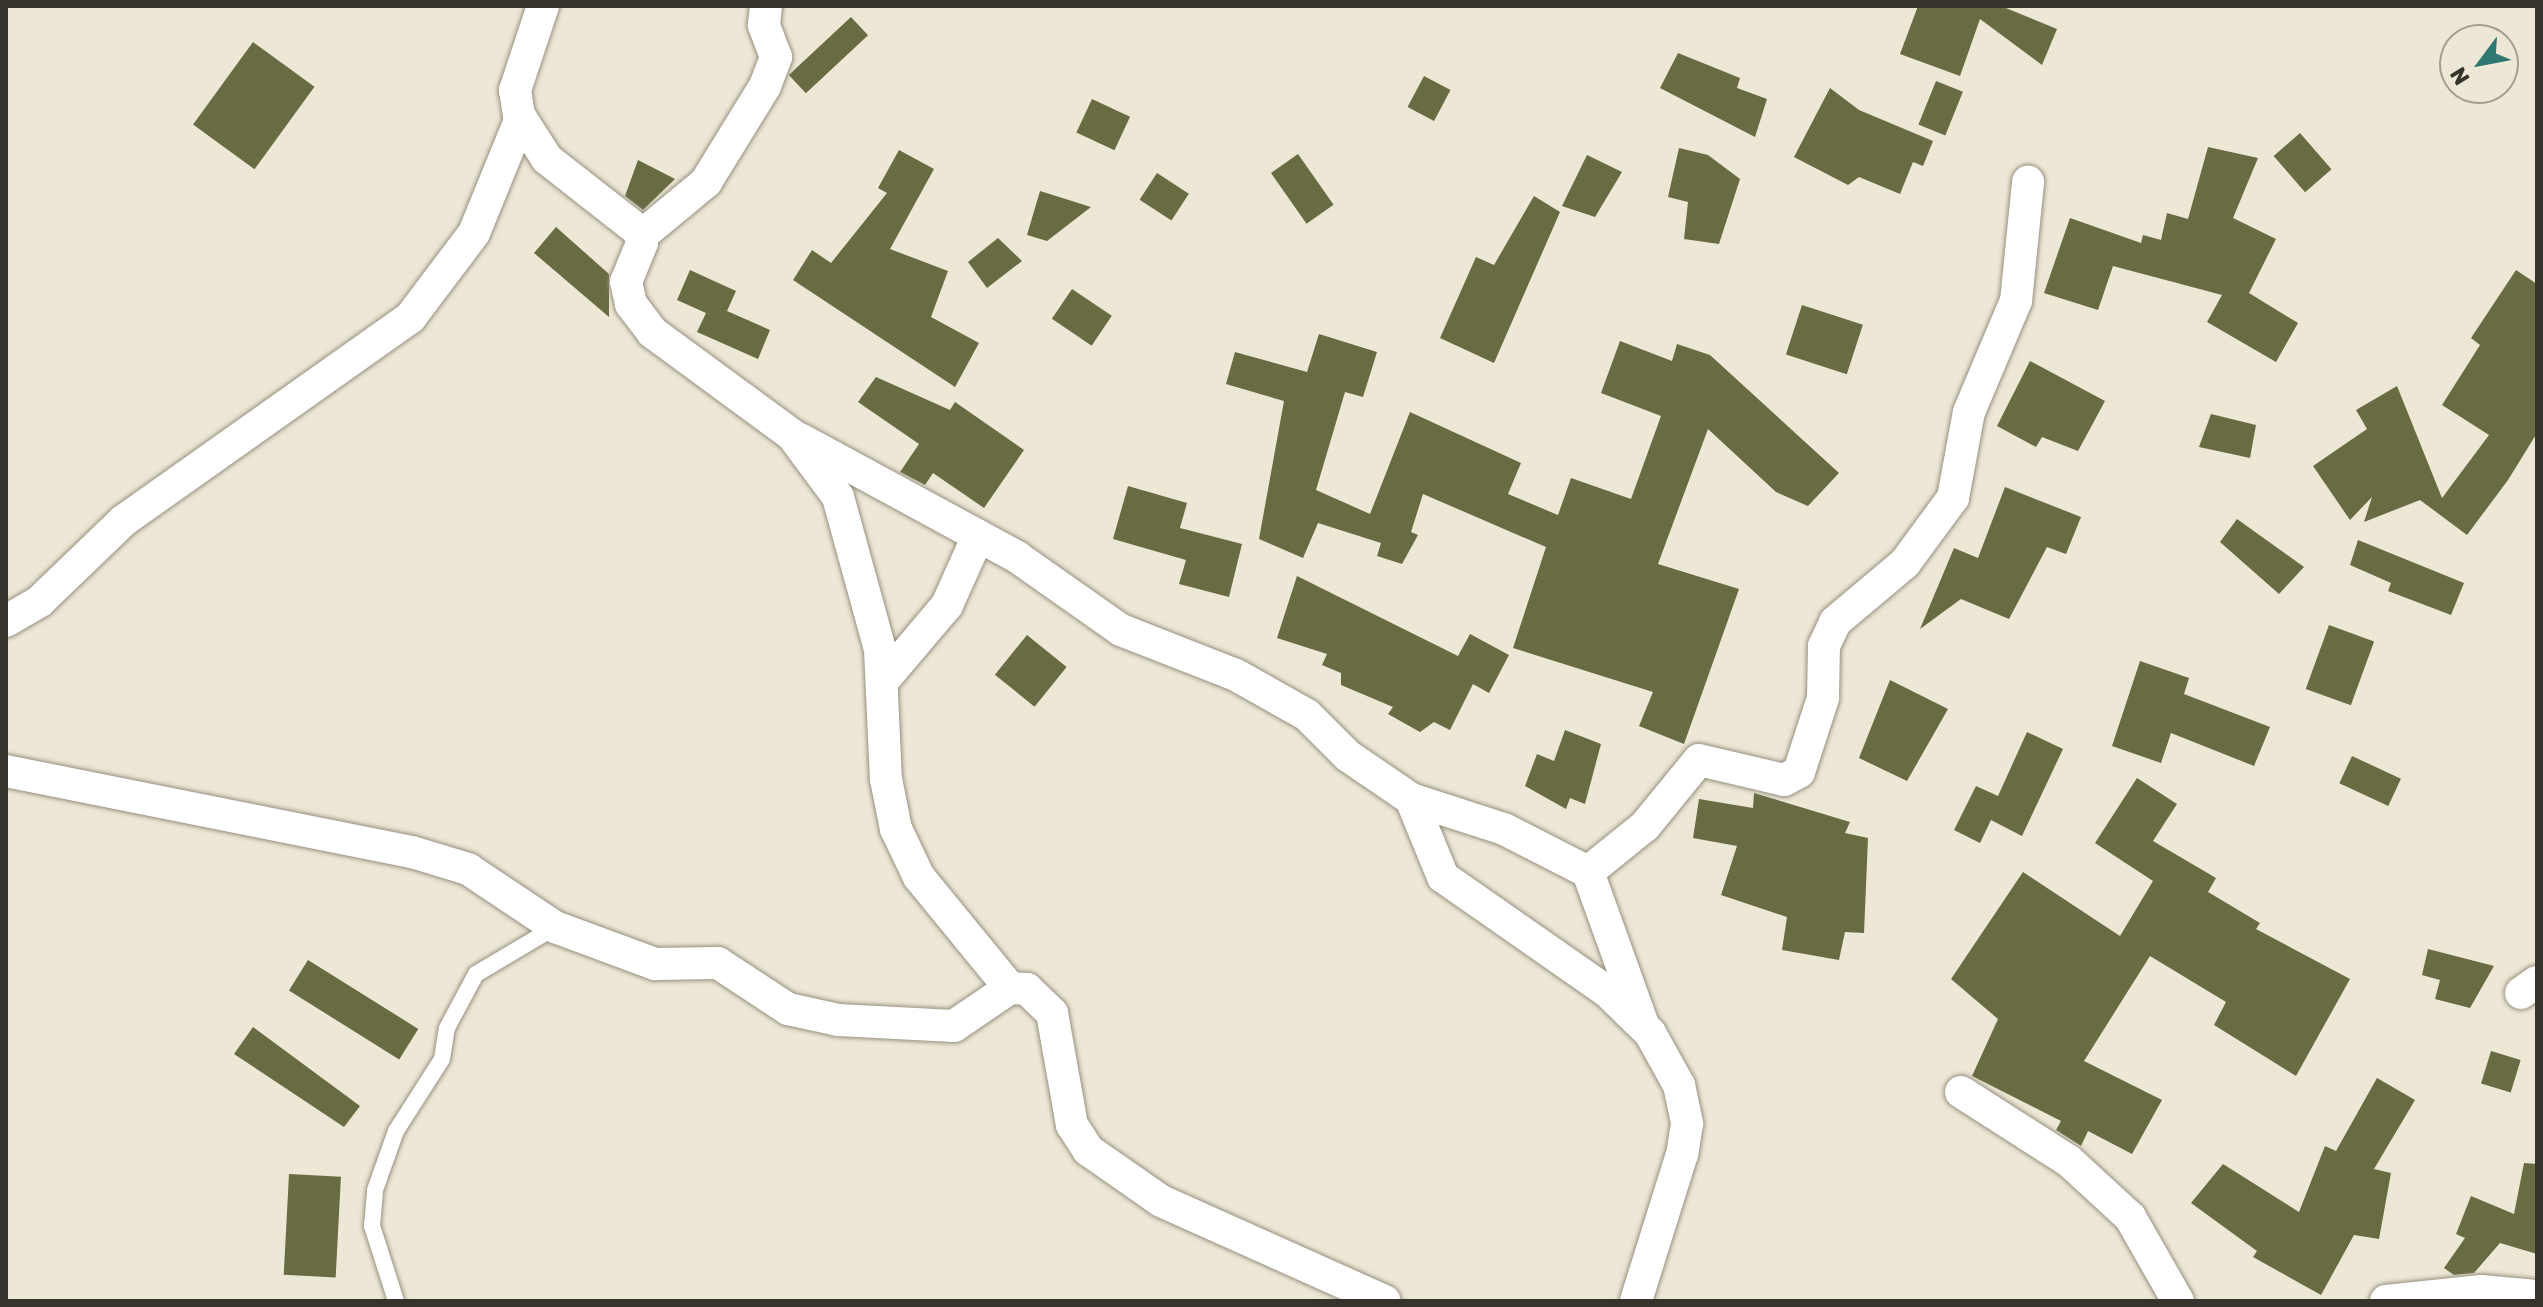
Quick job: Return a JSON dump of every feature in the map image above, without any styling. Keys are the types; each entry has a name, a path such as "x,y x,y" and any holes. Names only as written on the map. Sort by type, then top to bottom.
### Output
{"street":[{"path":"543,6 515,90 521,118 547,159 641,236"},
{"path":"766,6 764,25 776,57 765,86 706,182 641,236 626,282 631,304 652,332 792,435 978,536 1121,630 1236,675 1307,715 1348,756 1411,799 1504,829 1588,872 1643,1025 1679,1085 1687,1124 1636,1301"},
{"path":"6,621 40,601 123,521 410,318 474,233 521,118"},
{"path":"1588,872 1645,826 1699,760 1784,780 1799,772 1823,698 1824,646 1835,622 1905,563 1953,498 1969,412 2016,301 2028,182"},
{"path":"792,435 838,497 854,541 882,682 896,829 919,877 1010,988"},
{"path":"882,682 947,605 978,536"},
{"path":"6,771 412,852 468,869 555,927 655,964 718,963 788,1009 838,1020 954,1026 1010,988 1027,989 1052,1013 1072,1125 1122,1180 1385,1301"},
{"path":"1411,799 1443,877 1643,1025"},
{"path":"1961,1092 2069,1161 2130,1217 2178,1301"},
{"path":"2386,1301 2481,1291 2537,1296"}],"lane":[{"path":"396,1301 372,1226 375,1190 396,1131 442,1059 447,1028 476,974 555,927"}],"building":[{"path":"1918,6 2001,6 2057,29 2042,65 1980,19 1960,76 1900,54"},
{"path":"851,17 868,35 806,93 789,75"},
{"path":"253,42 314,87 255,169 193,125"},
{"path":"1678,53 1740,78 1737,88 1767,99 1755,137 1660,88"},
{"path":"1424,76 1450,90 1434,121 1408,107"},
{"path":"1936,81 1963,92 1945,135 1918,125"},
{"path":"1830,88 1859,110 1933,141 1923,166 1913,162 1900,194 1859,177 1848,185 1794,157"},
{"path":"1092,99 1130,117 1114,150 1076,133"},
{"path":"2300,133 2331,169 2305,192 2274,156"},
{"path":"2208,147 2258,158 2233,218 2276,239 2249,293 2298,323 2276,362 2207,322 2222,295 2113,266 2098,310 2044,293 2070,218 2141,243 2143,235 2161,240 2167,213 2188,219"},
{"path":"1679,148 1708,155 1740,179 1719,244 1684,239 1688,202 1668,197"},
{"path":"899,150 934,169 890,249 948,271 931,317 979,343 955,387 793,280 812,250 831,263 887,193 878,188"},
{"path":"1298,154 1334,205 1307,224 1271,173"},
{"path":"1587,155 1622,172 1595,217 1562,206"},
{"path":"638,160 675,179 643,210 625,196"},
{"path":"1157,173 1189,194 1171,221 1140,200"},
{"path":"1040,191 1091,207 1047,241 1027,235"},
{"path":"1534,196 1560,212 1494,363 1440,338 1476,257 1494,265"},
{"path":"556,227 609,274 609,317 534,253"},
{"path":"998,238 1022,261 987,288 968,262"},
{"path":"690,270 736,291 727,311 770,330 758,359 697,332 706,313 677,300"},
{"path":"2516,270 2537,284 2537,433 2508,480 2467,535 2420,500 2364,522 2372,497 2350,520 2313,466 2367,429 2356,410 2397,386 2442,498 2489,435 2442,405 2480,345 2471,338"},
{"path":"1072,289 1112,316 1092,346 1052,319"},
{"path":"1802,305 1863,325 1847,374 1786,354"},
{"path":"1319,334 1377,352 1363,397 1345,392 1316,490 1370,514 1410,412 1521,463 1508,494 1558,515 1571,478 1631,499 1661,416 1601,393 1620,341 1672,361 1677,344 1710,355 1839,473 1808,506 1776,492 1708,429 1658,564 1739,589 1684,744 1639,726 1653,692 1513,648 1546,547 1423,494 1411,532 1418,535 1402,564 1377,556 1381,543 1318,523 1303,558 1259,539 1284,401 1226,384 1235,352 1307,372"},
{"path":"2030,361 2105,401 2078,451 2042,437 2036,447 1997,426"},
{"path":"876,377 950,410 955,402 1024,450 984,508 933,473 925,485 900,472 919,444 858,402"},
{"path":"2211,414 2256,425 2250,458 2199,447"},
{"path":"1128,486 1187,503 1180,528 1242,544 1229,597 1179,584 1186,560 1113,539"},
{"path":"2005,487 2081,517 2066,554 2047,547 2009,619 1961,599 1920,629 1954,548 1978,558"},
{"path":"2237,519 2304,567 2279,594 2220,542"},
{"path":"2358,540 2464,583 2451,615 2388,591 2391,583 2350,565"},
{"path":"1297,576 1458,656 1470,634 1509,655 1489,693 1473,684 1450,730 1434,722 1420,732 1388,714 1393,707 1341,685 1341,673 1322,665 1327,654 1277,638"},
{"path":"2329,625 2374,641 2351,705 2306,689"},
{"path":"1027,635 1067,667 1035,707 995,675"},
{"path":"2140,661 2189,678 2184,694 2270,727 2254,766 2171,733 2161,763 2112,746"},
{"path":"1890,680 1948,709 1907,781 1859,758"},
{"path":"1565,730 1601,744 1585,804 1570,798 1566,809 1525,786 1537,754 1554,761"},
{"path":"2027,732 2063,749 2022,836 1991,820 1980,843 1954,830 1976,786 1998,796"},
{"path":"2352,756 2401,779 2388,806 2339,783"},
{"path":"2137,778 2177,804 2153,841 2216,878 2208,892 2260,923 2256,929 2350,979 2296,1076 2214,1025 2226,1002 2150,956 2084,1061 2162,1100 2132,1154 2088,1131 2081,1146 2056,1130 2061,1121 1972,1076 1998,1019 1951,979 2023,872 2120,936 2153,881 2095,843"},
{"path":"1754,793 1850,822 1845,833 1868,838 1864,933 1845,932 1839,960 1782,950 1787,917 1721,895 1737,846 1693,838 1699,799 1753,808"},
{"path":"2428,949 2494,966 2470,1008 2435,999 2440,980 2422,975"},
{"path":"308,960 418,1029 399,1059 289,991"},
{"path":"253,1027 360,1106 344,1127 234,1054"},
{"path":"2491,1051 2521,1060 2511,1093 2481,1084"},
{"path":"2377,1078 2415,1100 2374,1169 2391,1173 2379,1239 2354,1235 2321,1295 2253,1257 2257,1251 2191,1203 2223,1164 2299,1212 2325,1146 2336,1151"},
{"path":"2524,1163 2537,1164 2537,1254 2500,1243 2474,1273 2454,1275 2444,1268 2465,1238 2456,1234 2471,1196 2514,1214"},
{"path":"289,1174 341,1177 336,1278 284,1275"}]}
